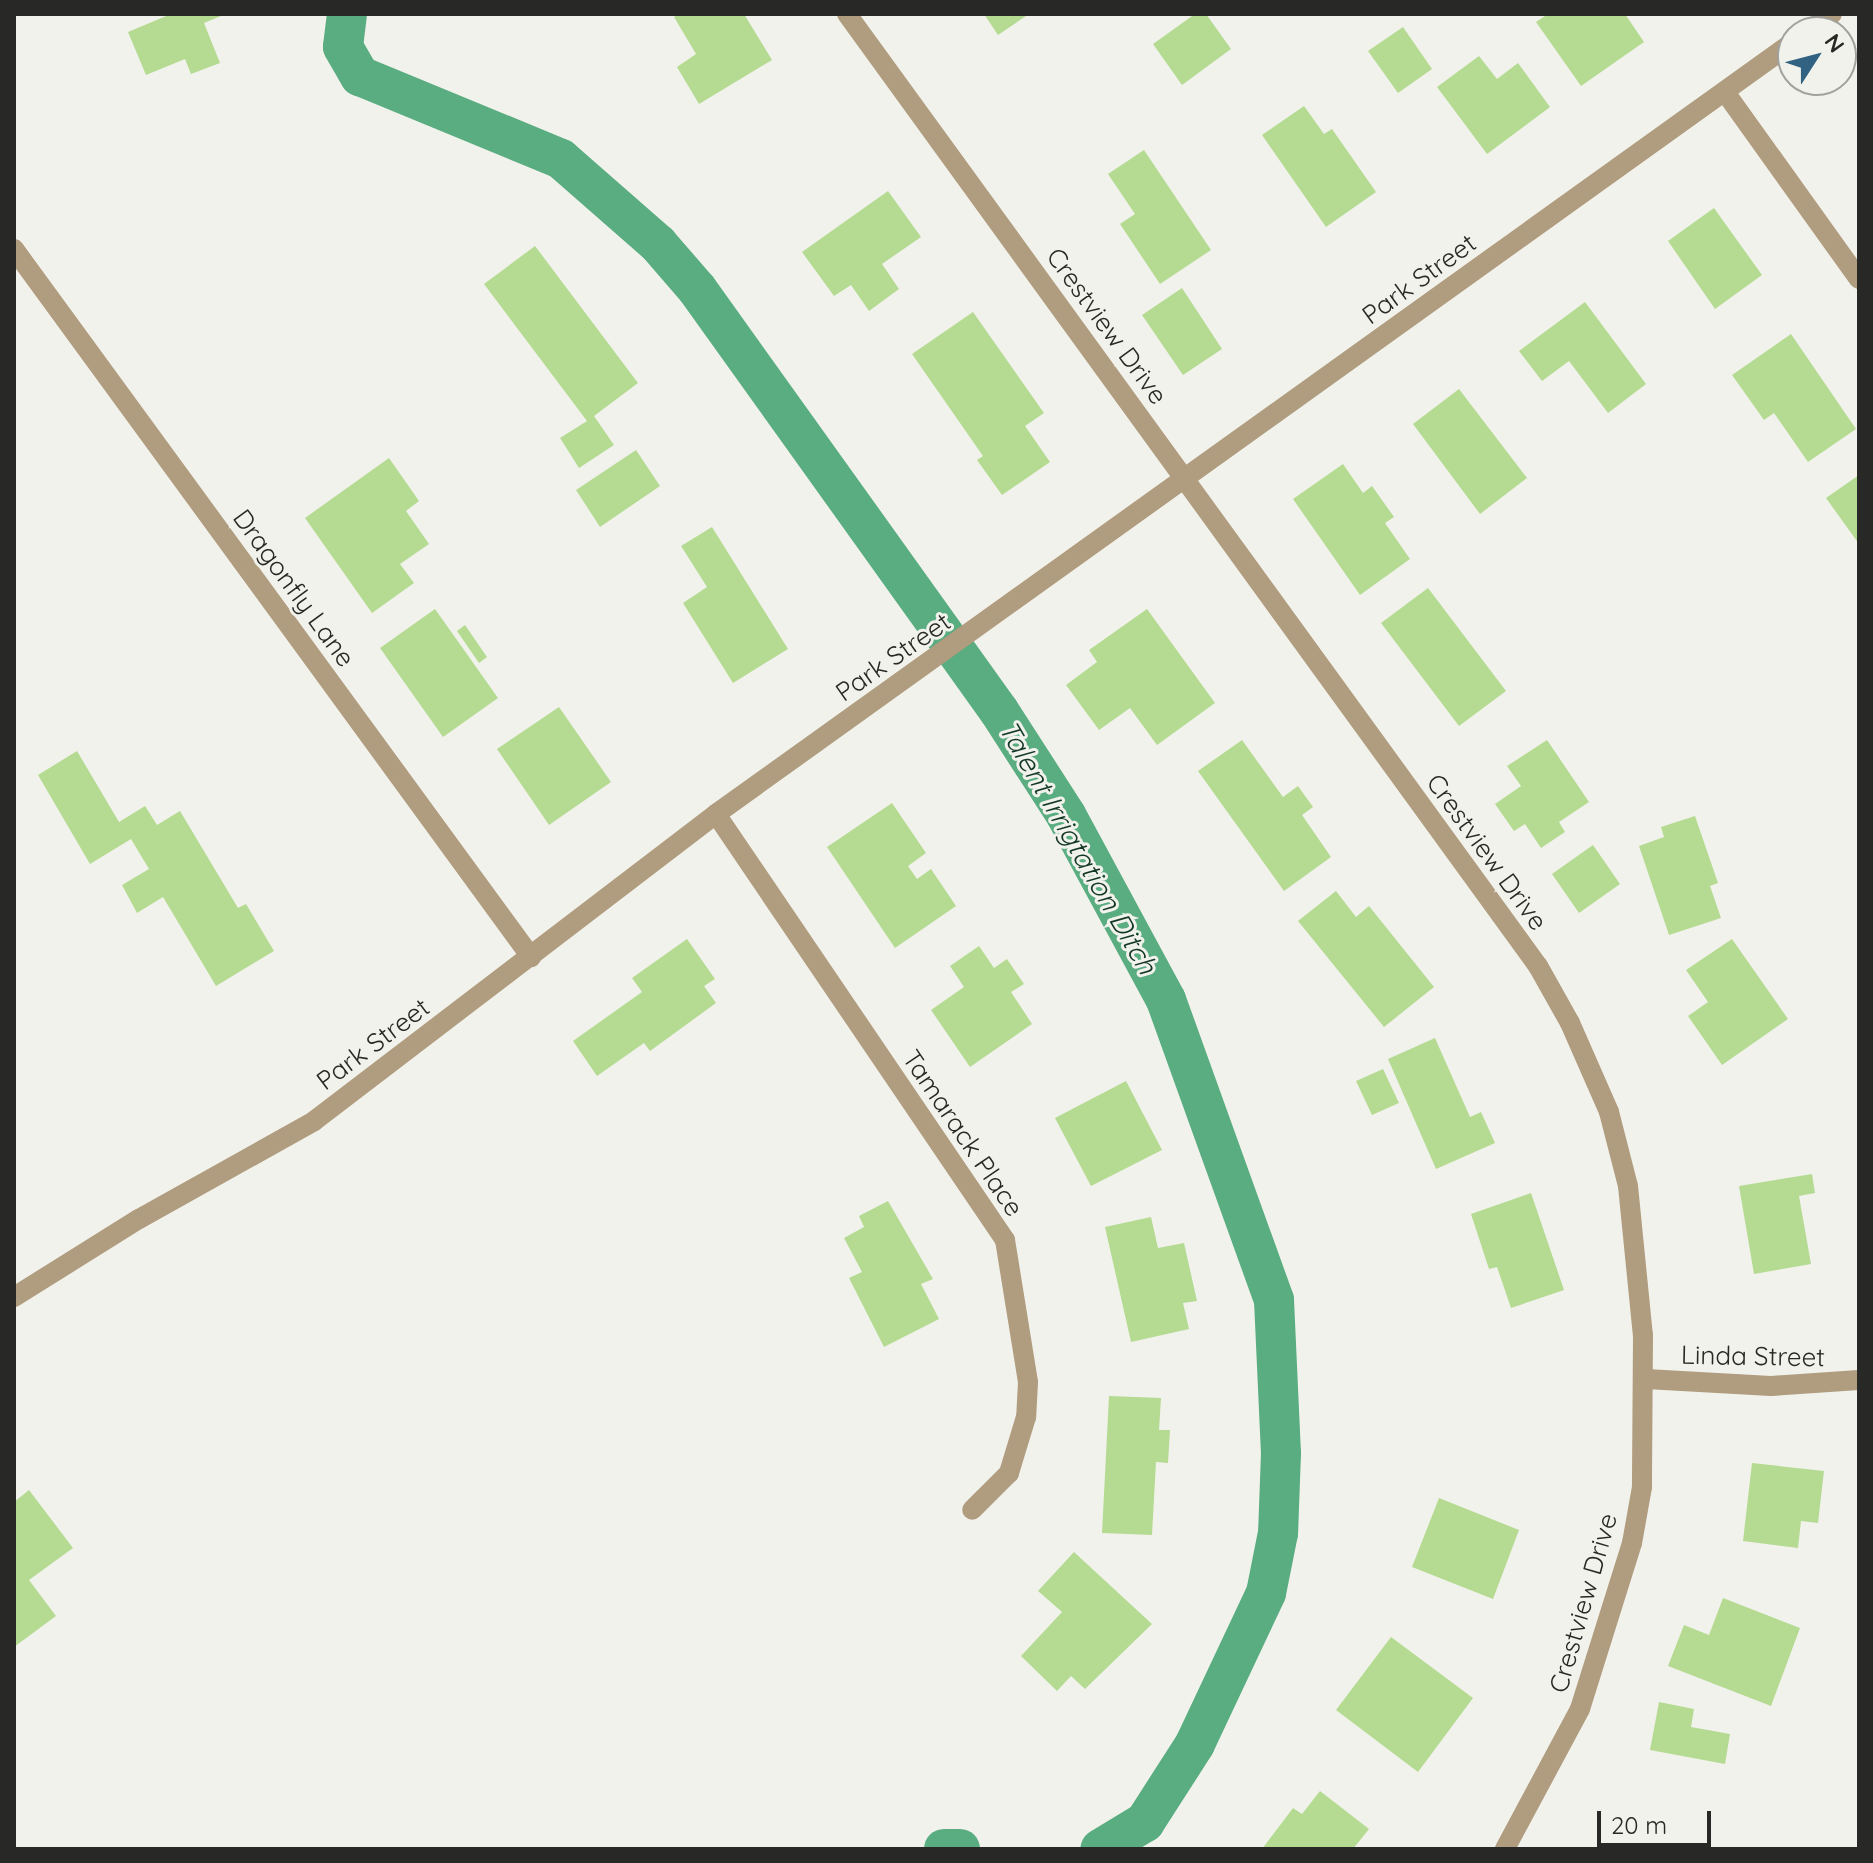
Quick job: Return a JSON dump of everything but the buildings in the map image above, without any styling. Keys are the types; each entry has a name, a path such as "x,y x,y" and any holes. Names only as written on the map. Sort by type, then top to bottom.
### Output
{"street":[{"name":"Crestview Drive","path":"847,14 1538,966 1570,1023 1609,1112 1628,1186 1646,1379 1640,1501 1604,1644 1580,1709 1505,1849"},
{"name":"Park Street","path":"14,1297 139,1219 314,1121 716,814 1777,54"},
{"path":"1725,92 1859,279"},
{"name":"Dragonfly Lane","path":"14,249 531,957"},
{"name":"Tamarack Place","path":"716,814 1005,1240 1028,1382 1026,1417 1009,1473 972,1510"},
{"name":"Linda Street","path":"1646,1379 1771,1386 1859,1380"}],"waterway":[{"name":"Talent Irrigtation Ditch","path":"347,14 343,47 360,76 561,159 658,244 697,289 999,711 1066,815 1166,1000 1274,1300 1281,1453 1278,1533 1266,1593 1195,1744 1145,1822 1100,1849"},
{"name":"Talent Irrigtation Ditch","path":"944,1849 960,1849"}]}
